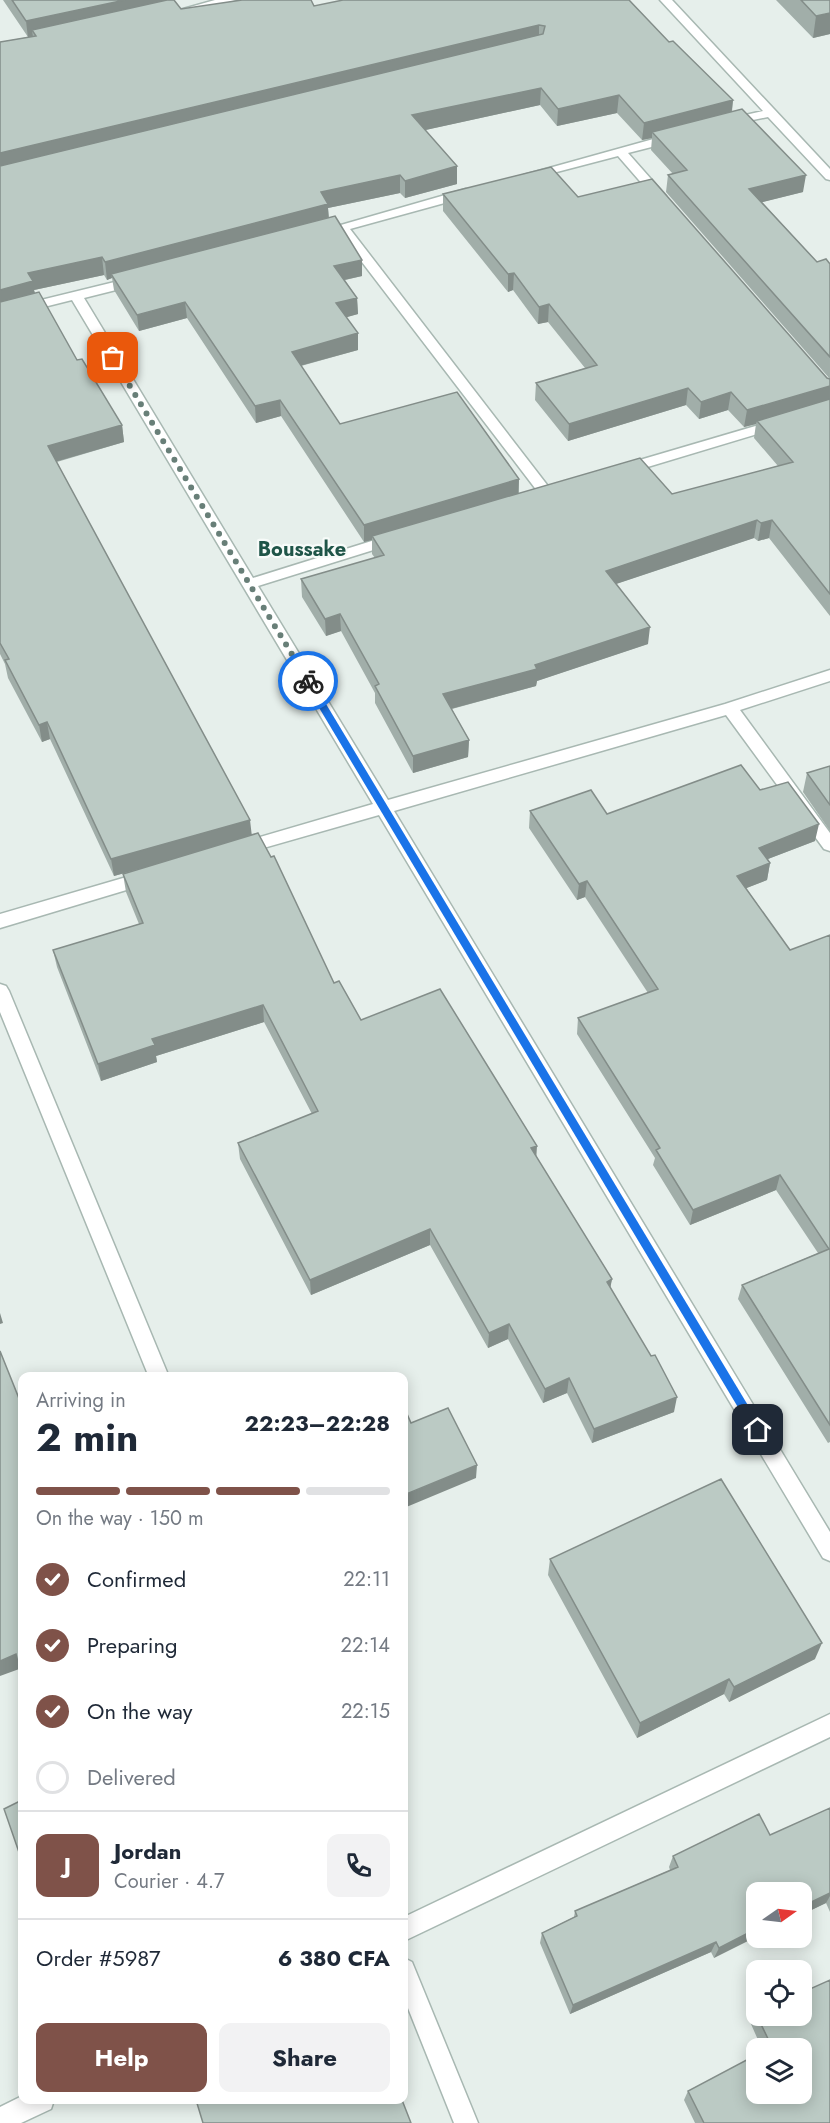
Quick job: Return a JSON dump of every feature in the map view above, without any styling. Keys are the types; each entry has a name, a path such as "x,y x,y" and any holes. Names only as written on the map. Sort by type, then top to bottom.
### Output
{"street":[{"path":"174,13 230,0"},
{"path":"666,0 830,176"},
{"path":"712,127 769,113"},
{"path":"520,178 689,133"},
{"path":"620,151 675,213"},
{"path":"307,236 476,190"},
{"path":"342,226 546,493"},
{"path":"0,314 146,278"},
{"path":"76,296 830,1551"},
{"path":"603,476 796,418"},
{"path":"249,584 409,535"},
{"path":"225,853 730,708 830,675"},
{"path":"730,708 830,845"},
{"path":"0,921 158,874"},
{"path":"0,991 157,1372"},
{"path":"408,1927 830,1725"},
{"path":"408,1980 466,2123"},
{"path":"0,2120 34,2104"}],"building":[{"path":"12,0 125,0 26,21"},
{"path":"174,0 181,9 242,0 311,0 314,6 343,0 629,0 669,42 673,41 733,100 644,123 619,95 558,109 541,88 412,115 457,166 405,181 400,175 321,192 328,204 105,262 102,257 28,273 33,281 0,290 0,166 543,34 545,26 539,25 0,153 0,42 36,36 32,30"},
{"path":"801,0 830,0 830,13 816,16"},
{"path":"742,109 806,175 749,189 817,262 826,259 830,264 830,357 668,175 687,170 652,132"},
{"path":"551,167 578,197 652,179 830,379 830,386 747,410 731,392 701,402 688,388 569,424 536,383 597,365 549,304 539,307 514,273 508,274 443,194"},
{"path":"335,216 362,260 334,266 357,298 336,303 358,333 292,352 340,424 457,392 519,479 364,525 280,400 255,406 185,302 137,315 111,274"},
{"path":"39,292 77,360 82,359 122,425 48,446 250,820 111,859 47,722 39,725 5,660 9,659 0,643 0,302"},
{"path":"830,399 830,594 772,520 761,523 757,520 606,571 650,627 535,665 537,669 443,694 469,740 413,756 375,686 379,684 340,614 325,619 301,579 384,555 372,536 640,458 672,494 793,462 757,421"},
{"path":"741,765 760,790 788,782 819,824 759,848 770,863 737,876 790,950 830,935 830,1425 742,1285 829,1249 780,1175 693,1210 656,1150 660,1148 578,1018 658,989 587,881 579,884 530,811 591,790 607,814"},
{"path":"830,766 830,805 807,773"},
{"path":"258,833 271,857 274,856 334,983 339,981 361,1020 440,989 537,1146 531,1148 612,1279 607,1282 651,1356 655,1355 677,1397 594,1429 569,1378 545,1389 509,1324 489,1333 430,1229 310,1280 238,1143 318,1111 263,1005 152,1039 155,1045 98,1064 53,950 143,923 123,874"},
{"path":"0,1351 18,1396 18,1662 16,1654 0,1661"},
{"path":"448,1408 477,1465 408,1493 408,1416 411,1423"},
{"path":"721,1479 822,1643 734,1687 729,1679 640,1723 550,1559"},
{"path":"18,1802 18,1849 4,1809"},
{"path":"830,1808 830,1893 812,1902 812,1882 746,1882 746,1934 719,1948 716,1942 573,2005 542,1933 577,1916 575,1911 678,1867 673,1856 759,1814 770,1835"},
{"path":"830,1980 830,2123 704,2123 688,2091 746,2060 746,2104 812,2104 812,2038 768,2038 762,2026 812,2026 812,1988"},
{"path":"197,2104 404,2104 411,2123 203,2123"}],"way so far":[{"path":"113,358 308,681"}],"district":[{"name":"Boussake","path":"302,549"}],"route":[{"path":"308,681 758,1430"}]}
